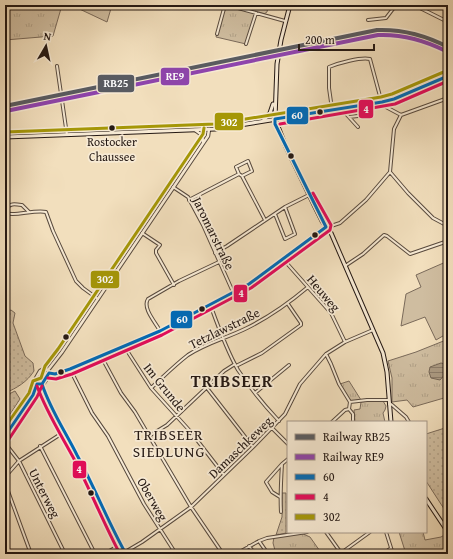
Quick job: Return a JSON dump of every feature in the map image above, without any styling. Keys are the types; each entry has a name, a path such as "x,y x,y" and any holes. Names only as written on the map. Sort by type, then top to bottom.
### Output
{"main road":[{"path":"290,5 276,64 274,102 275,119 278,130 309,196 326,227 331,232 344,266 381,348 386,364 391,421"},
{"path":"5,137 192,130 261,122 382,102 394,99 448,76"},
{"path":"261,122 270,113 274,102"},
{"path":"427,500 448,532"}],"street":[{"path":"217,34 226,5 285,21"},
{"path":"368,20 386,18 396,5"},
{"path":"414,5 448,22"},
{"path":"246,44 256,13"},
{"path":"332,110 328,88 330,67 349,61 366,58 370,59 382,102 401,115"},
{"path":"57,66 66,135"},
{"path":"5,436 33,394 37,384 36,378 40,371 44,369 55,374 70,369 160,331 249,284 322,229 340,223 366,200 390,172 394,129 401,115 448,98"},
{"path":"346,108 349,118 358,127"},
{"path":"349,118 367,115"},
{"path":"125,553 48,402 42,384 48,372 208,136 209,129"},
{"path":"192,130 199,131 202,135 204,139 202,144"},
{"path":"242,176 252,171 248,161 236,167 265,220"},
{"path":"390,172 433,218 448,226"},
{"path":"190,200 239,174"},
{"name":"Jaromarstraße","path":"173,187 190,200 233,292"},
{"path":"215,252 227,246 285,207 309,196"},
{"path":"29,212 22,204 11,204 8,205 6,209 6,213 11,215 29,212 46,212 76,281 98,299"},
{"path":"274,214 285,239 295,234 285,207"},
{"path":"142,233 160,245 156,252 174,285"},
{"path":"344,266 356,259 384,235 410,254 448,240"},
{"name":"Heuweg","path":"283,259 332,312 345,342"},
{"path":"160,331 147,307 146,302 148,299 219,262"},
{"name":"Tetzlawstraße","path":"151,388 188,356 223,338 247,328 288,304 308,287"},
{"path":"210,304 223,338 236,365 255,393 279,421"},
{"path":"149,436 177,417 224,371 262,353 302,323 288,304"},
{"name":"Damaschkeweg","path":"125,553 191,506 253,447 279,421 289,408 300,384 326,354 345,342 373,330"},
{"name":"Im Grunde","path":"124,346 151,388 190,431 224,475"},
{"path":"326,354 337,380 350,402 349,408 353,414 353,421"},
{"path":"101,356 121,393 191,506 223,554"},
{"path":"255,393 289,365"},
{"name":"Oberweg","path":"70,369 92,412 108,436 144,504 176,554"},
{"path":"37,384 42,384"},
{"path":"206,388 253,447"},
{"path":"350,402 368,400 389,402 408,421"},
{"path":"333,421 349,408"},
{"path":"272,428 287,443"},
{"path":"5,477 19,461 40,446 64,432"},
{"name":"Unterweg","path":"5,443 19,461 65,554"},
{"path":"40,446 95,554"},
{"path":"280,497 272,492 266,482 287,460"},
{"path":"281,512 280,497 282,464"},
{"path":"5,483 31,554"},
{"path":"237,554 249,546 267,538 295,533"},
{"path":"327,533 341,554 369,533"},
{"path":"386,533 393,554"},
{"path":"259,541 268,554"},
{"path":"104,554 120,544"},
{"path":"249,546 254,554"},
{"path":"382,554 391,548"}],"green space":[{"path":"5,5 62,5 53,36 5,40"},
{"path":"71,5 112,5 107,22"},
{"path":"225,5 256,13 246,44 216,37"},
{"path":"231,5 262,5 268,7 267,12 264,14"},
{"path":"448,261 448,333 436,340 425,317 401,326 406,294 421,287 416,275"},
{"path":"11,310 15,313 13,323 25,356 33,363 34,371 21,384 5,393 5,312"},
{"path":"446,340 448,345 448,399 444,398 413,407 407,400 392,402 392,378 388,361"},
{"path":"349,381 361,400 350,401 340,384"},
{"path":"15,391 20,399 5,422 5,396"},
{"path":"376,400 383,401 386,406 383,413 385,421 355,421 354,410 360,409 361,402"},
{"path":"448,427 448,515 427,483 427,434"},
{"path":"282,493 286,493 286,533 276,535 282,517"},
{"path":"301,533 310,537 322,554 276,554 273,543 274,537"},
{"path":"399,533 423,533 425,540 441,537 446,534 448,536 448,554 406,554"}],"shaded area":[{"path":"441,363 448,367 447,372 440,380 431,378 429,372 430,367"}],"rail line":[{"name":"RB25","path":"5,106 377,30 414,34 431,39 448,47"},
{"name":"RE9","path":"6,111 378,35 413,38 446,51"}],"transit line":[{"name":"302","path":"5,132 215,124 381,97 392,94 446,71"},
{"name":"60","path":"42,384 49,373 55,374 70,369 160,331 249,284 326,227 275,124 275,119 382,102 394,99 448,76"},
{"name":"4","path":"280,124 395,104 448,81"},
{"name":"302","path":"5,427 29,393 33,381 41,378 45,366 203,134 204,128"},
{"name":"4","path":"48,378 56,379 72,374 162,335 251,288 330,230 331,225 313,193"},
{"name":"60","path":"5,436 33,395 37,384 42,384"},
{"name":"60","path":"42,384 53,411 84,467 113,530 126,554"},
{"name":"4","path":"37,386 49,413 79,469 120,554"},
{"name":"4","path":"9,439 37,397 42,386"}],"place":[{"name":"Rostocker Chaussee","path":"112,128"}],"district":[{"name":"TRIBSEER","path":"232,381"},
{"name":"TRIBSEER SIEDLUNG","path":"169,444"}]}
